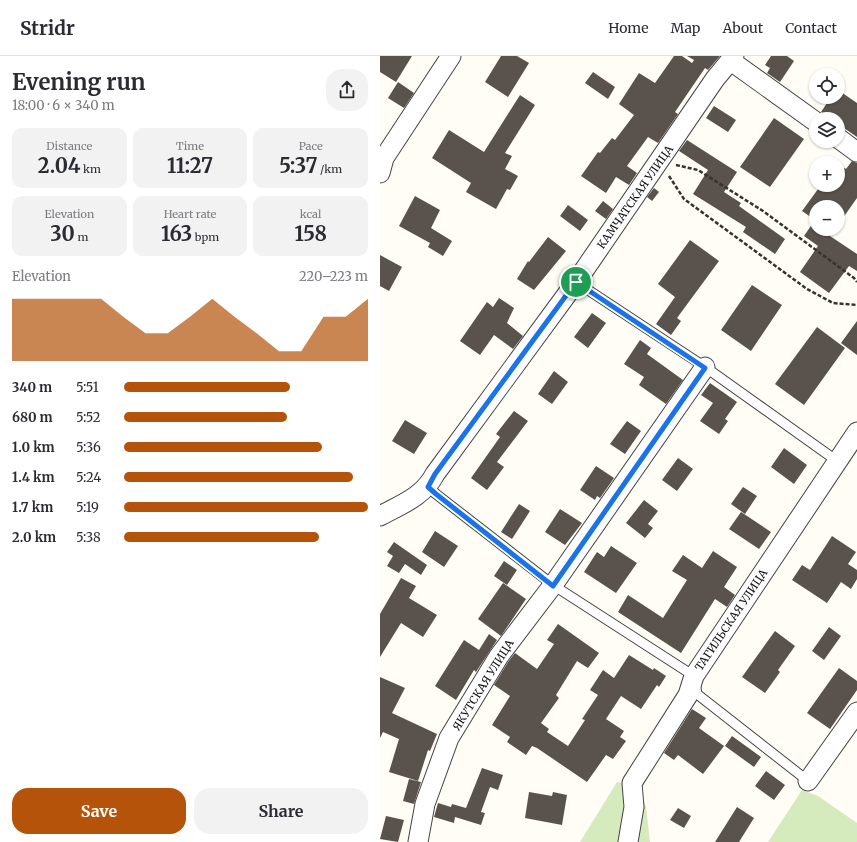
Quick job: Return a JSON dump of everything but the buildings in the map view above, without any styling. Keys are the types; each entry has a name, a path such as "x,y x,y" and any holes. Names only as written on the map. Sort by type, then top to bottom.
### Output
{"street":[{"path":"381,162 451,56"},
{"path":"732,58 809,117"},
{"name":"КАМЧАТСКАЯ УЛИЦА","path":"380,516 414,498 428,487 440,468 576,282 660,162 715,79 732,58"},
{"path":"845,143 857,152"},
{"name":"ЯКУТСКАЯ УЛИЦА","path":"418,842 425,804 449,738 499,656 553,586 705,368"},
{"name":"ТАГИЛЬСКАЯ УЛИЦА","path":"628,842 634,808 632,783 643,763 688,695 694,676 857,432"},
{"path":"808,781 857,712"}],"lane":[{"path":"576,282 705,368 838,461"},
{"path":"428,487 553,586 694,676 697,694 808,781"}],"path":[{"path":"660,162 698,170 763,212 854,278 857,282"},
{"path":"660,162 684,199 800,284 833,303 857,305"}],"green space":[{"path":"617,782 634,786 646,806 650,842 580,842"},
{"path":"802,790 818,796 857,823 857,842 768,842"}],"route":[{"path":"576,282 705,368 553,586 428,487 435,474 576,282"}]}
